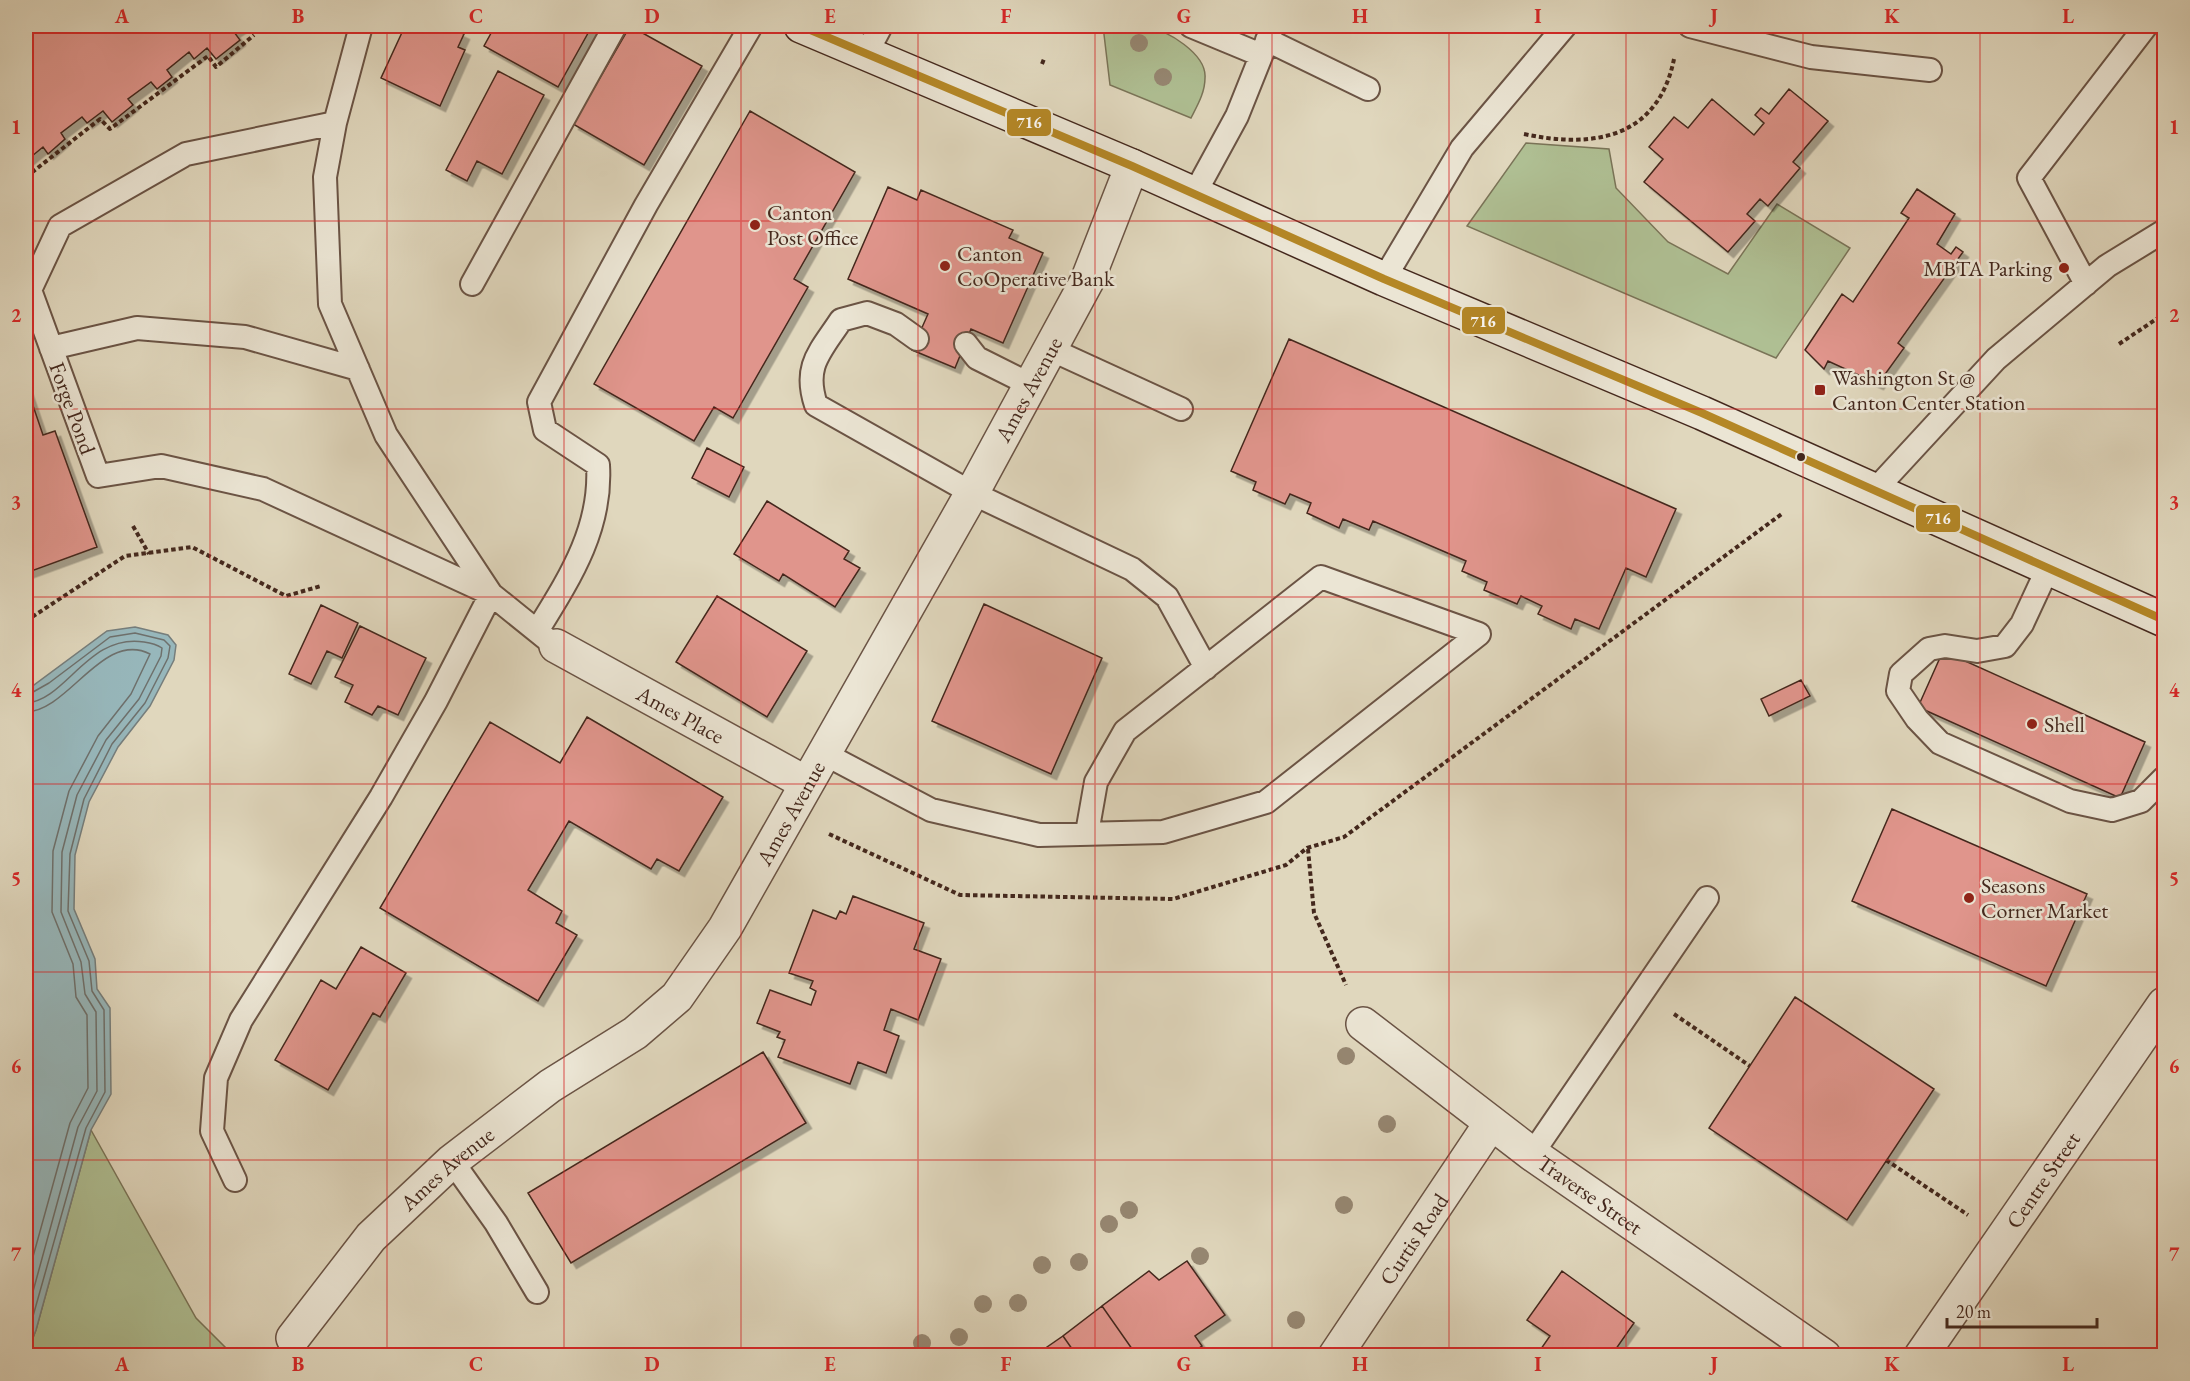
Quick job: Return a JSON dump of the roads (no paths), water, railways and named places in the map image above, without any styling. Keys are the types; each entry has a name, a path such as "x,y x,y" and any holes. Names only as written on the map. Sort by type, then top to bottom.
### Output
{"street":[{"path":"801,26 874,40 1132,166 1384,279 1702,413 2164,620"},
{"name":"Ames Avenue","path":"293,1338 371,1237 452,1161 550,1086 635,1033 677,997 725,927 972,493 1088,281 1132,166"},
{"name":"Ames Place","path":"546,639 806,783"},
{"name":"Centre Street","path":"1921,1356 2164,1004"},
{"name":"Traverse Street","path":"1363,1024 1533,1154 1824,1356"},
{"name":"Curtis Road","path":"1335,1356 1491,1123"}],"lane":[{"name":"Forge Pond","path":"360,26 335,123 325,177 330,304 386,435 491,594"},
{"path":"472,284 615,26"},
{"path":"546,639 575,571 593,518 598,465 545,430 539,402 646,205 751,26"},
{"path":"1191,26 1267,40 1368,89"},
{"path":"1384,279 1462,148 1564,26"},
{"path":"1690,26 1811,57 1930,70"},
{"path":"2086,284 2029,178 2145,26"},
{"path":"1195,193 1237,116 1267,40"},
{"name":"Forge Pond","path":"335,123 186,154 60,226 30,290 98,476 161,466 263,489 491,594 546,639"},
{"path":"1875,490 1996,359 2107,266 2164,231"},
{"path":"920,332 867,313 841,320 814,362 809,385 816,405 972,493 1131,569 1167,597 1206,668"},
{"path":"51,348 137,328 245,337 358,369"},
{"path":"1050,349 1181,409"},
{"path":"967,353 1031,385"},
{"path":"2048,568 2022,624 2005,646 1977,651 1945,646 1929,649 1901,674 1898,691 1917,719 1940,743 2070,801 2112,810 2140,801 2164,778"},
{"path":"823,753 931,810 1039,835 1163,832 1266,802 1479,634 1321,577 1125,731 1096,782 1088,833"},
{"path":"235,1180 212,1131 216,1078 237,1030 381,797 436,701 491,594"},
{"path":"1533,1154 1707,898"},
{"path":"452,1161 496,1223 537,1292"}],"water":[{"path":"135,627 168,635 176,645 174,660 150,706 118,747 89,802 75,855 74,909 95,959 97,989 110,1008 111,1094 91,1130 36,1330 26,1355 26,691 107,631"}],"place":[{"name":"Canton Post Office","path":"755,225"},
{"name":"Canton CoOperative Bank","path":"945,266"},
{"name":"MBTA Parking","path":"2064,268"},
{"name":"Washington St @ Canton Center Station","path":"1820,390"},
{"name":"Shell","path":"2032,724"},
{"name":"Seasons Corner Market","path":"1969,898"}]}
